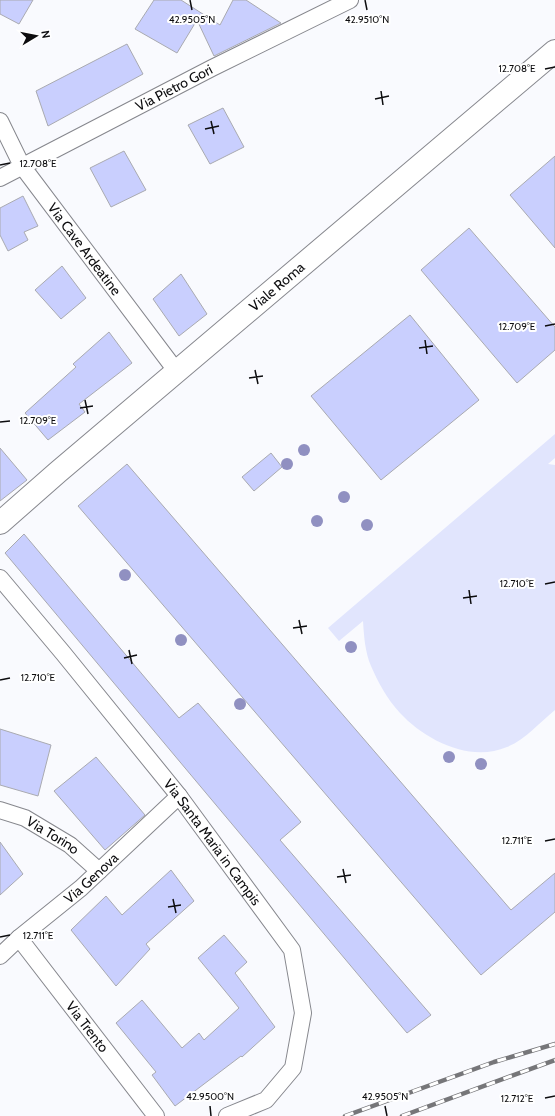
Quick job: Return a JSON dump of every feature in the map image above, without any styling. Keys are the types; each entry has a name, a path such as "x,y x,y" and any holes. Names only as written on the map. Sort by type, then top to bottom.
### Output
{"main road":[{"name":"Viale Roma","path":"0,523 555,51"}],"street":[{"name":"Via Pietro Gori","path":"0,178 343,1"},
{"name":"Via Cave Ardeatine","path":"0,121 22,166 176,372"},
{"name":"Via Santa Maria in Campis","path":"0,578 179,796 292,950 303,1013 293,1068 266,1100 227,1116"},
{"name":"Via Genova","path":"0,956 19,938 81,888 179,796"},
{"name":"Via Torino","path":"0,810 25,818 70,845 99,871"},
{"name":"Via Trento","path":"19,938 156,1116"}],"shaded area":[{"path":"555,434 555,458 548,464 555,465 555,710 520,740 507,747 493,751 478,752 449,746 422,732 410,723 395,708 377,678 369,661 365,644 363,621 339,641 328,628"}],"building":[{"path":"0,0 33,0 19,24 0,14"},
{"path":"154,0 181,0 220,25 233,0 246,0 281,23 214,56 197,20 177,53 135,29"},
{"path":"127,44 143,74 48,126 36,91"},
{"path":"223,108 244,147 210,164 188,125"},
{"path":"124,151 146,190 111,207 90,168"},
{"path":"555,156 555,248 510,195"},
{"path":"23,196 38,226 24,232 28,240 8,251 0,235 0,208"},
{"path":"469,228 555,327 555,350 517,383 421,270"},
{"path":"62,266 86,298 61,319 35,290"},
{"path":"181,274 207,314 179,336 153,299"},
{"path":"410,315 479,400 381,480 311,396"},
{"path":"109,332 132,363 79,404 85,412 48,440 25,413 76,367 73,364"},
{"path":"0,448 27,480 0,501"},
{"path":"271,453 282,467 254,491 242,477"},
{"path":"127,464 511,910 555,873 555,912 481,975 78,506"},
{"path":"24,534 179,718 198,703 301,822 280,840 431,1015 407,1033 5,553"},
{"path":"0,729 51,745 38,796 0,785"},
{"path":"96,757 145,815 105,850 54,791"},
{"path":"0,842 23,874 0,895"},
{"path":"171,870 194,901 146,944 150,949 116,986 71,930 106,896 122,915"},
{"path":"224,935 247,962 235,973 275,1027 242,1057 241,1056 175,1106 152,1075 156,1072 116,1023 142,1000 182,1048 199,1033 204,1040 239,1008 198,958"}],"railway":[{"path":"345,1116 494,1062 555,1044"},
{"path":"402,1116 555,1060"}]}
